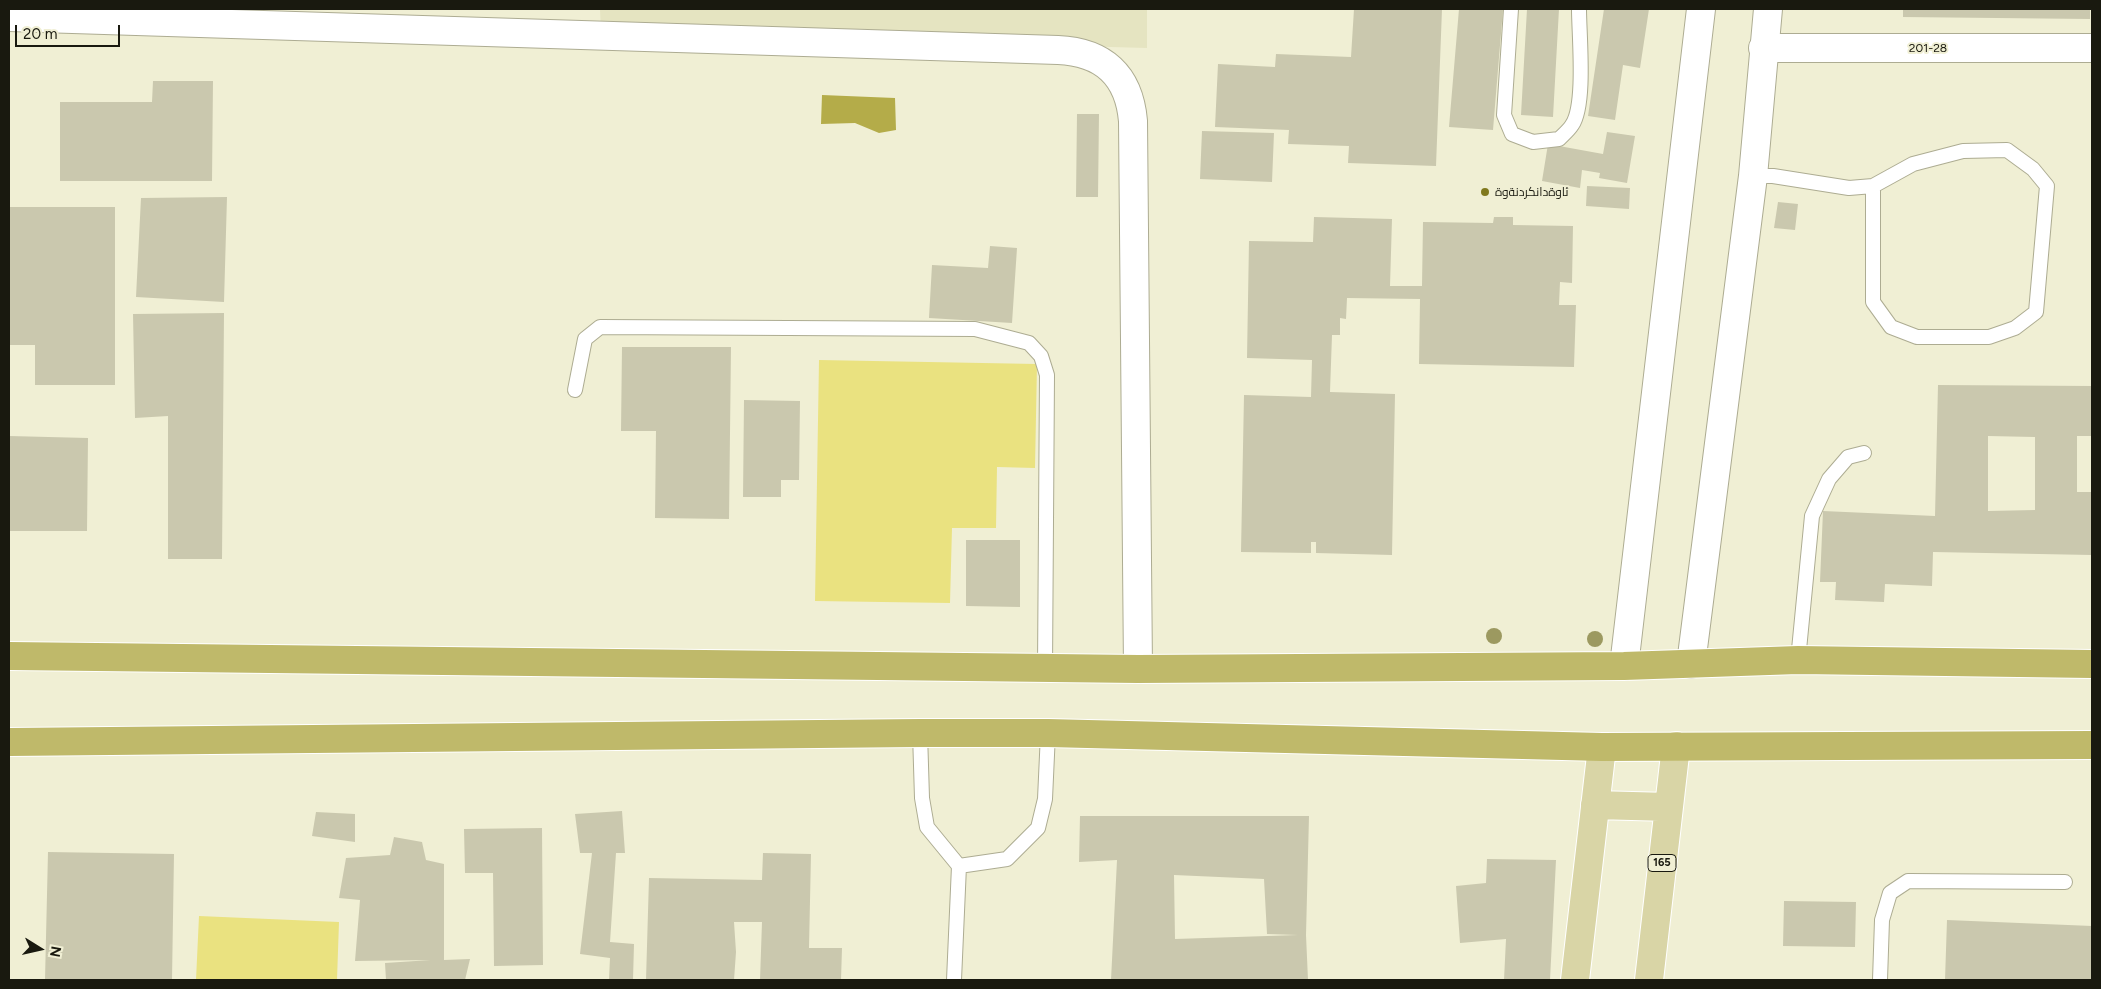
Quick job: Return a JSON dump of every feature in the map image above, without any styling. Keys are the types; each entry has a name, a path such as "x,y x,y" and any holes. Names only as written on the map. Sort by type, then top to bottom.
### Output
{"highway":[{"path":"9,656 1045,668 1624,666 1798,660 2092,664"},
{"path":"9,742 1048,733 1602,747 2092,745"}],"main road":[{"name":"165","path":"1649,980 1676,746"},
{"path":"1575,980 1602,747"},
{"path":"1595,805 1669,807"}],"street":[{"path":"1624,666 1701,9"},
{"path":"1692,664 1753,176 1768,9"},
{"path":"9,17 1048,49 1077,51 1095,57 1111,68 1123,83 1131,102 1133,121 1138,668"},
{"name":"201-28","path":"1763,48 2092,48"}],"lane":[{"path":"1511,9 1504,115 1512,134 1533,142 1559,140 1573,124 1579,105 1580,87 1578,9"},
{"path":"1753,176 1774,176 1849,188 1873,186 1913,164 1963,151 2007,150 2033,169 2047,186 2036,312 2015,328 1989,337 1917,337 1891,327 1873,302 1873,186"},
{"path":"575,390 585,339 600,327 975,329 1028,344 1041,356 1047,375 1045,668"},
{"path":"1798,660 1812,516 1829,479 1848,457 1864,453"},
{"path":"920,733 922,798 927,827 959,866 954,980"},
{"path":"959,866 1007,859 1038,828 1045,799 1048,733"},
{"path":"1880,980 1882,920 1890,893 1908,881 2065,882"}],"shaded area":[{"path":"600,9 1147,9 1147,48 601,33"},
{"path":"822,95 895,98 896,130 879,133 855,123 821,124"},
{"path":"819,360 1037,364 1035,468 997,467 996,528 952,528 950,603 815,601"},
{"path":"199,916 339,922 337,980 196,980"}],"building":[{"path":"1354,9 1442,9 1436,166 1348,163 1349,146 1288,144 1289,130 1215,127 1218,64 1275,67 1276,54 1351,57"},
{"path":"1459,9 1503,9 1493,130 1449,127"},
{"path":"1527,9 1559,9 1553,117 1521,115"},
{"path":"1604,9 1649,9 1640,68 1623,65 1615,120 1588,116"},
{"path":"1903,9 2090,9 2090,19 1903,17"},
{"path":"153,81 213,81 212,181 60,181 60,102 152,102"},
{"path":"1077,114 1099,114 1098,197 1076,197"},
{"path":"1202,131 1274,133 1272,182 1200,179"},
{"path":"1607,132 1635,136 1627,183 1599,178 1600,173 1582,170 1580,188 1542,181 1548,144 1603,154"},
{"path":"1587,186 1630,188 1629,209 1586,206"},
{"path":"227,197 224,302 136,297 141,198"},
{"path":"1778,202 1798,204 1795,230 1774,228"},
{"path":"9,207 115,207 115,385 35,385 35,345 9,345"},
{"path":"1314,217 1392,219 1390,286 1422,286 1423,222 1493,223 1494,217 1513,217 1513,225 1573,226 1572,283 1560,282 1559,305 1576,305 1574,367 1419,364 1420,299 1347,298 1346,319 1340,318 1340,335 1332,335 1330,392 1395,394 1392,555 1316,553 1316,542 1311,542 1311,553 1241,552 1244,395 1311,397 1312,360 1247,358 1249,241 1313,242"},
{"path":"990,246 1017,248 1012,323 929,318 932,265 988,268"},
{"path":"224,313 222,559 168,559 168,416 135,418 133,314"},
{"path":"622,347 731,347 729,519 655,518 656,431 621,431"},
{"path":"1938,385 2092,386 2092,436 2077,436 2077,492 2092,492 2092,555 1933,552 1932,586 1885,584 1884,602 1835,600 1836,582 1820,582 1823,511 1935,516","holes":["1988,436 2035,437 2035,510 1988,511"]},
{"path":"744,400 800,401 799,480 781,480 781,497 743,497"},
{"path":"9,436 88,438 87,531 9,531"},
{"path":"966,540 1020,540 1020,607 966,606"},
{"path":"622,811 625,853 616,853 610,942 634,944 633,980 609,980 610,958 580,954 592,853 580,853 575,814"},
{"path":"316,812 355,814 355,842 312,836"},
{"path":"1080,816 1309,816 1306,935 1308,980 1111,980 1117,860 1079,862","holes":["1174,875 1264,879 1267,934 1298,935 1175,939"]},
{"path":"542,828 543,965 494,966 493,873 465,873 464,829"},
{"path":"394,837 422,842 426,860 444,864 444,960 470,959 465,980 386,980 385,963 431,960 355,961 360,900 339,898 346,858 390,855"},
{"path":"48,852 174,854 172,980 45,980"},
{"path":"763,853 811,854 809,948 842,948 841,980 760,980 762,922 734,922 736,952 734,980 646,980 649,878 762,880"},
{"path":"1487,859 1556,860 1550,980 1504,980 1506,939 1460,943 1456,886 1486,883"},
{"path":"1784,901 1856,902 1855,947 1783,946"},
{"path":"1947,920 2092,926 2092,980 1945,980"}],"place":[{"name":"ئاوةدانكردنةوة","path":"1485,192"}]}
